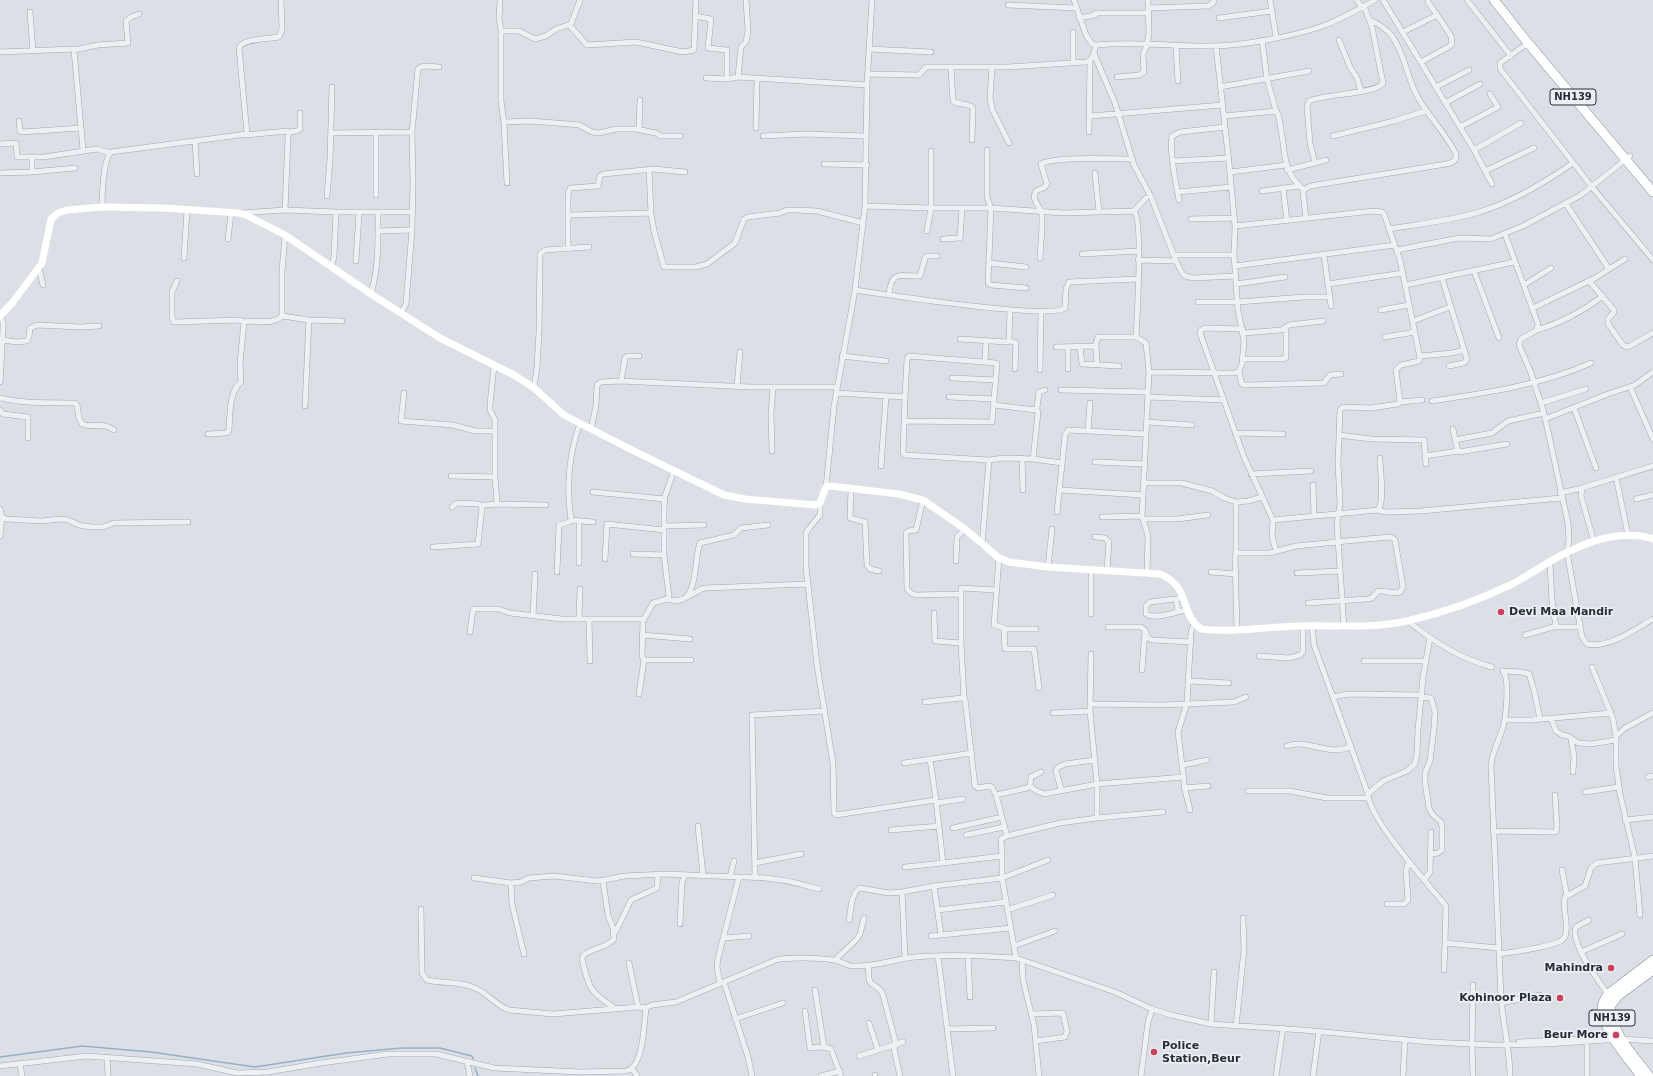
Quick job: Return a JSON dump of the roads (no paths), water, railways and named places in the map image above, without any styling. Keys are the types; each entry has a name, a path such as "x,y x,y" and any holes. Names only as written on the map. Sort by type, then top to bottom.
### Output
{"highway":[{"name":"NH139","path":"1494,0 1528,43 1653,184"},
{"name":"NH139","path":"1501,0 1628,157 1653,192"},
{"name":"NH139","path":"1641,1076 1604,1019 1602,1009 1603,1001 1608,994 1653,960"},
{"name":"NH139","path":"1649,1076 1616,1036 1610,1013 1610,1006 1618,996 1653,970"}],"street":[{"path":"246,135 247,130 239,48 241,44 246,42 279,37 282,29 281,0"},
{"path":"500,0 501,101 504,122 507,184"},
{"path":"570,26 580,0"},
{"path":"570,26 587,45 636,42 683,52 694,50 696,0"},
{"path":"738,77 741,47 747,40 748,31 746,0"},
{"path":"872,0 867,74 865,136 867,165 865,206 855,290 836,390 826,487 820,503 820,515 806,533 807,584 817,666 832,763 835,814 963,799"},
{"path":"1074,0 1079,18 1089,41 1092,44 1129,43 1176,46 1216,46 1276,37 1324,25 1375,0"},
{"path":"1117,77 1138,75 1143,73 1144,54 1147,45 1148,0"},
{"path":"1079,18 1095,14 1208,6 1213,3 1214,0"},
{"path":"1270,0 1276,37"},
{"path":"1315,163 1310,143 1307,107 1309,101 1317,98 1379,88 1383,83 1370,20 1363,7 1357,0"},
{"path":"1383,0 1474,150 1492,184"},
{"path":"1467,0 1511,56"},
{"path":"1421,62 1452,44 1451,36 1428,2"},
{"path":"1008,5 1076,8"},
{"path":"1219,18 1272,11"},
{"path":"30,12 33,51"},
{"path":"0,52 75,49 98,45 128,43 126,21 131,16 138,14"},
{"path":"1403,32 1437,15"},
{"path":"696,16 711,19 708,48 727,50 727,79"},
{"path":"1304,190 1314,185 1454,161 1456,155 1455,151 1426,111 1414,90 1398,46 1384,27 1370,20"},
{"path":"501,30 519,31 532,39 537,39 560,28 570,26"},
{"path":"1073,32 1073,62"},
{"path":"1262,40 1267,79 1280,122 1287,168 1294,182 1304,190"},
{"path":"1339,40 1346,60 1357,78 1361,91"},
{"path":"1528,43 1500,63 1501,70 1592,187 1653,260"},
{"path":"1089,132 1090,61 1094,54 1096,45"},
{"path":"1176,46 1178,81"},
{"path":"1216,46 1235,226 1234,255 1236,284 1243,331 1243,359 1239,371 1241,382 1246,385 1324,383 1330,375 1341,374"},
{"path":"75,49 76,79 83,150"},
{"path":"869,49 931,52"},
{"path":"1094,54 1118,114 1132,159 1145,183 1161,219 1176,261 1182,273 1188,277 1236,276"},
{"path":"867,74 919,75 926,67 951,68 1036,66 1090,61"},
{"path":"401,313 406,304 412,230 412,132 418,70 425,66 439,67"},
{"path":"992,67 990,98 992,109 1009,143"},
{"path":"951,68 953,101 958,104 969,105 973,108 972,140"},
{"path":"1436,88 1470,70"},
{"path":"1220,87 1309,71"},
{"path":"706,78 727,79 738,77 867,85"},
{"path":"756,128 757,79"},
{"path":"1445,103 1480,84"},
{"path":"327,196 332,87"},
{"path":"1460,127 1498,107 1490,94"},
{"path":"639,130 640,100"},
{"path":"1090,116 1222,104"},
{"path":"1224,116 1276,111"},
{"path":"1333,136 1426,111"},
{"path":"0,144 16,143 17,157 63,155 83,150 100,149 110,153 246,135 287,131 297,132 300,129 300,113"},
{"path":"19,121 20,131 22,132 81,128"},
{"path":"504,122 530,121 579,125 592,132 599,133 619,129 639,130 656,133 660,136 680,136"},
{"path":"1474,150 1521,123"},
{"path":"1179,200 1173,161 1172,136 1175,134 1225,127"},
{"path":"285,210 289,132"},
{"path":"376,132 376,194"},
{"path":"331,133 412,132"},
{"path":"763,136 805,134 865,136"},
{"path":"195,141 197,174"},
{"path":"1485,170 1534,148"},
{"path":"927,231 930,208 931,150"},
{"path":"987,150 987,197 991,208 989,284 1026,288"},
{"path":"102,207 106,167 110,153"},
{"path":"32,157 32,172"},
{"path":"1235,266 1396,248 1459,238 1485,239 1505,234 1566,204 1592,187 1628,157"},
{"path":"1173,161 1229,158"},
{"path":"1040,258 1042,212 1035,201 1034,195 1036,191 1045,187 1047,184 1041,166 1043,162 1132,159"},
{"path":"1230,172 1287,168 1326,160"},
{"path":"1389,228 1467,216 1489,209 1534,188 1573,163"},
{"path":"824,164 867,165"},
{"path":"0,172 32,172 75,168"},
{"path":"649,169 651,213 662,264 664,267 696,267 707,264 734,244 744,219 748,217 780,213 787,210 817,211 863,223"},
{"path":"568,249 568,194 570,188 598,186 600,176 603,174 649,169 667,169 685,172"},
{"path":"1095,173 1099,212"},
{"path":"1262,191 1299,186"},
{"path":"1178,192 1231,188"},
{"path":"1283,188 1287,220"},
{"path":"1304,190 1303,198 1306,218"},
{"path":"865,206 991,208 1042,212 1099,212 1134,211 1146,198"},
{"path":"1566,204 1609,269"},
{"path":"0,382 3,322 0,316 39,268 45,254 50,223 53,216 67,210 102,207 235,213 285,210 412,212"},
{"path":"943,239 960,238 962,208"},
{"path":"184,258 187,210"},
{"path":"1134,211 1137,215 1139,251 1136,337"},
{"path":"1235,226 1378,211 1384,214 1403,273 1420,356 1419,361 1401,366 1396,370 1400,402"},
{"path":"332,266 334,256 336,212"},
{"path":"356,261 358,212"},
{"path":"371,294 377,267 378,212"},
{"path":"235,213 258,220 285,235 371,294 445,341 514,375 534,388 559,411 717,492 730,496 816,505 820,503"},
{"path":"228,240 235,213"},
{"path":"569,215 651,213"},
{"path":"1191,219 1234,218"},
{"path":"378,231 412,230"},
{"path":"1505,234 1514,262 1533,308 1538,324 1537,330"},
{"path":"282,316 282,270 285,235"},
{"path":"534,388 537,372 539,332 540,254 542,251 589,247"},
{"path":"1082,254 1139,251"},
{"path":"1174,255 1234,255"},
{"path":"1324,255 1330,306"},
{"path":"889,295 890,284 896,276 920,276 924,258 937,256"},
{"path":"1533,308 1589,280 1625,259"},
{"path":"1138,260 1176,261"},
{"path":"1406,285 1514,262"},
{"path":"990,263 1026,267"},
{"path":"39,268 43,285"},
{"path":"1524,285 1551,268"},
{"path":"1474,271 1499,338"},
{"path":"1328,284 1403,273"},
{"path":"1236,284 1285,277"},
{"path":"1442,278 1467,359 1466,361 1449,366"},
{"path":"855,290 1010,310 1056,312 1065,308 1066,289 1069,282 1138,280"},
{"path":"1589,280 1614,310 1608,319 1608,324 1623,345 1627,347 1630,346 1653,333"},
{"path":"177,281 172,292 172,317 174,322 240,320 244,322 274,322 282,316 309,320 342,321"},
{"path":"1602,296 1581,311 1537,330 1521,339 1519,342 1520,349 1535,383 1544,413 1569,532 1567,552 1580,627 1584,641 1587,644 1595,645 1609,642 1626,635 1653,619"},
{"path":"1198,302 1238,302 1304,297 1330,297"},
{"path":"1381,310 1409,305"},
{"path":"1413,321 1450,307"},
{"path":"1010,310 1010,341"},
{"path":"1040,370 1041,312"},
{"path":"305,406 309,320"},
{"path":"1276,551 1272,536 1273,520 1251,474 1202,340 1201,330 1205,328 1243,331 1281,330 1293,324 1323,321"},
{"path":"208,434 224,434 229,430 233,392 236,385 241,382 240,363 244,322"},
{"path":"2,340 17,342 27,340 29,337 30,328 37,325 81,327 99,326"},
{"path":"1243,359 1286,358 1286,327"},
{"path":"1385,337 1415,332"},
{"path":"1097,365 1096,346 1097,338 1099,336 1136,337 1146,343 1149,372 1142,518 1148,536 1147,574"},
{"path":"960,339 1010,341 1016,343 1015,369"},
{"path":"985,362 986,341"},
{"path":"1056,347 1096,346"},
{"path":"1068,347 1068,369"},
{"path":"1080,347 1082,364 1119,366"},
{"path":"1420,356 1452,353 1464,350"},
{"path":"737,386 740,352"},
{"path":"620,381 625,358 627,356 639,356"},
{"path":"842,356 886,361"},
{"path":"904,421 992,422 996,364 909,356 907,359 905,397 904,421 903,453 989,460 1022,458 1062,463"},
{"path":"1432,401 1535,383 1566,374 1591,363"},
{"path":"494,366 490,410 494,418 495,431 494,477 497,504"},
{"path":"1149,372 1214,374 1236,373 1239,371"},
{"path":"1545,419 1608,394 1630,387 1640,382 1653,372"},
{"path":"952,378 996,380"},
{"path":"592,429 596,406 597,385 601,382 620,381 773,386 836,390 905,397"},
{"path":"772,451 771,414 773,386"},
{"path":"1630,387 1653,439"},
{"path":"1541,403 1586,389"},
{"path":"1033,459 1038,413 1036,409 1039,392 1045,390"},
{"path":"1061,390 1223,400"},
{"path":"404,393 401,421 453,425 475,431 495,431"},
{"path":"881,466 886,396"},
{"path":"949,397 1036,409"},
{"path":"0,398 11,401 75,403 77,405 79,418 82,424 107,425 114,430"},
{"path":"1344,627 1337,524 1340,504 1339,435 1341,407 1371,408 1398,404 1400,402 1422,400"},
{"path":"1088,431 1090,403"},
{"path":"1574,408 1596,468"},
{"path":"0,410 3,414 28,417 28,438"},
{"path":"1455,440 1492,433 1508,421 1544,413"},
{"path":"1147,422 1192,425"},
{"path":"572,520 568,497 569,468 574,439 580,423"},
{"path":"1453,429 1458,451"},
{"path":"1057,512 1066,432 1068,430 1146,434"},
{"path":"1236,433 1283,434"},
{"path":"1339,435 1371,439 1424,440 1426,464"},
{"path":"1425,456 1458,451 1462,452 1507,444"},
{"path":"1022,458 1023,490"},
{"path":"1378,510 1380,508 1381,498 1380,458"},
{"path":"982,545 989,460"},
{"path":"1095,462 1145,464"},
{"path":"1273,520 1378,510 1384,512 1421,511 1561,496 1653,466"},
{"path":"667,599 669,596 664,555 665,499 674,470"},
{"path":"1251,474 1311,471"},
{"path":"451,476 494,477"},
{"path":"1616,478 1628,535"},
{"path":"1144,483 1175,482 1186,484 1212,491 1224,498 1236,502 1248,501 1262,496"},
{"path":"1313,485 1314,516"},
{"path":"826,487 830,486 899,494 923,500 965,529 999,558 1015,563 1048,567 1160,574 1176,583 1179,598 1178,612"},
{"path":"1582,488 1581,496 1594,542"},
{"path":"851,489 850,518 865,522 867,565 870,569 879,571"},
{"path":"1060,490 1143,495"},
{"path":"593,492 665,499"},
{"path":"1636,499 1653,495"},
{"path":"923,500 916,530 908,531 906,533 907,589 916,595 961,594"},
{"path":"1236,502 1236,630"},
{"path":"452,507 457,503 478,504 483,506 497,504 546,505"},
{"path":"433,547 478,544 483,506"},
{"path":"0,509 2,517 0,536"},
{"path":"1102,517 1178,519 1208,515"},
{"path":"2,517 42,521 65,520 79,525 96,527 103,527 114,523 188,522"},
{"path":"557,572 559,525 572,520 593,522"},
{"path":"579,521 579,563"},
{"path":"605,559 607,524 664,528 704,525"},
{"path":"673,600 686,596 689,593 696,570 700,543 734,535 741,528 768,525"},
{"path":"956,561 957,537 965,529"},
{"path":"1048,567 1052,529"},
{"path":"1179,598 1188,609 1194,623 1201,629 1236,630 1303,626 1344,627 1388,625 1408,621 1468,603 1516,582 1567,552 1594,542 1628,535 1643,536 1653,539"},
{"path":"1095,537 1105,538 1109,542 1107,571"},
{"path":"1236,554 1276,551 1296,546 1338,542 1393,538 1396,542 1402,587 1402,590 1398,593 1378,591 1370,599 1308,603"},
{"path":"633,554 664,555"},
{"path":"999,558 994,625 1004,629 1036,629"},
{"path":"1550,563 1550,589 1556,627"},
{"path":"1091,570 1091,614"},
{"path":"1297,573 1340,571"},
{"path":"1211,572 1236,574"},
{"path":"533,616 535,574"},
{"path":"639,694 644,660 642,635 643,619 653,603 667,599 686,599 696,591 705,588 807,584"},
{"path":"996,590 961,588 961,643 964,698 966,701 975,786 978,788 991,787 996,795 1007,836"},
{"path":"579,619 580,590"},
{"path":"1179,598 1150,602 1146,606 1146,614 1150,616 1174,614 1188,609"},
{"path":"470,632 474,609 498,609 510,613 562,619 643,619"},
{"path":"934,613 934,641 961,643"},
{"path":"589,619 590,661"},
{"path":"1408,621 1430,638 1454,653 1492,667"},
{"path":"1190,810 1184,788 1179,728 1187,703 1191,642 1194,623"},
{"path":"1259,656 1289,658 1300,655 1303,651 1303,626"},
{"path":"1312,626 1314,645 1374,814 1409,862 1446,906 1444,970"},
{"path":"1108,627 1141,627 1145,630 1148,638 1152,640 1191,642"},
{"path":"1525,635 1556,627 1580,627"},
{"path":"1004,629 1005,649 1033,649 1035,651 1039,688"},
{"path":"1142,670 1145,630"},
{"path":"642,635 690,639"},
{"path":"1248,791 1290,791 1327,798 1368,796 1383,781 1407,771 1415,764 1418,752 1418,730 1430,638"},
{"path":"1091,654 1090,711 1097,784 1097,818"},
{"path":"644,660 691,660"},
{"path":"1364,661 1426,661"},
{"path":"1592,667 1611,713 1616,738 1616,766 1625,820 1635,858 1640,915"},
{"path":"1510,1076 1508,1044 1501,1003 1491,760 1505,720 1507,681 1503,672 1522,672 1529,674 1540,719"},
{"path":"1189,681 1230,683"},
{"path":"1333,697 1348,694 1422,696 1431,698 1435,712 1431,758 1425,775 1426,800 1430,812 1441,822 1443,830 1442,850 1438,853 1431,854"},
{"path":"925,702 964,698"},
{"path":"1091,704 1162,705 1234,702 1246,698"},
{"path":"755,877 752,715 825,711"},
{"path":"1053,713 1090,711"},
{"path":"1551,718 1556,731 1575,742 1586,744 1616,738 1625,728 1653,712"},
{"path":"1505,720 1540,719 1611,713"},
{"path":"1571,739 1574,756 1573,772"},
{"path":"1287,746 1301,743 1317,748 1347,749 1351,746"},
{"path":"904,763 972,754"},
{"path":"930,759 943,863"},
{"path":"1061,789 1056,771 1057,768 1065,764 1094,760"},
{"path":"1182,765 1207,760"},
{"path":"1030,786 1031,777 1041,772"},
{"path":"1030,786 1044,794 1061,789 1097,784 1184,777"},
{"path":"996,795 1025,789 1030,786"},
{"path":"1184,788 1208,786"},
{"path":"1585,792 1619,787"},
{"path":"1493,831 1555,832 1557,826 1555,795"},
{"path":"1016,958 1002,878 1001,839 1007,836 1060,822 1164,812"},
{"path":"952,828 1002,817"},
{"path":"1625,820 1653,817"},
{"path":"698,826 703,875"},
{"path":"891,830 939,826"},
{"path":"966,835 1004,827"},
{"path":"1424,880 1430,872 1431,832"},
{"path":"755,863 801,854"},
{"path":"905,867 1002,856"},
{"path":"1499,954 1554,944 1563,939 1566,932 1564,901 1567,896 1585,886 1591,868 1596,863 1653,856"},
{"path":"848,920 854,894 856,890 860,888 889,893 1002,878 1048,860"},
{"path":"730,877 734,861"},
{"path":"1387,904 1404,904 1408,900 1406,870 1409,862"},
{"path":"1562,870 1567,896"},
{"path":"474,878 521,882 529,878 549,876 603,880 624,876 658,874 703,875 755,877 799,883 819,889"},
{"path":"614,933 631,900 656,888 658,874"},
{"path":"680,924 682,882 685,875"},
{"path":"739,877 717,966 748,1057 752,1076"},
{"path":"603,880 608,915 614,933 614,939 611,943 586,953 582,959 588,984 592,991 616,1009"},
{"path":"511,882 512,904 524,954"},
{"path":"934,886 941,934"},
{"path":"902,892 905,958"},
{"path":"1007,910 1053,894"},
{"path":"938,910 1006,902"},
{"path":"421,909 422,973 427,980 473,987 492,998 502,1008 509,1010 553,1014 638,1007 646,1008 652,1005 676,1002 781,958 834,960 853,966 868,966 905,958 968,956 1016,958 1115,992 1152,1009 1182,1018 1211,1024 1283,1028 1427,1041 1430,1039 1472,1043 1508,1044 1587,1042 1616,1036"},
{"path":"834,960 857,939 860,934 864,918"},
{"path":"1236,1026 1244,950 1243,918"},
{"path":"1588,920 1578,925 1574,930 1575,939 1581,952 1608,994"},
{"path":"931,936 1011,928"},
{"path":"1014,946 1055,931"},
{"path":"1581,952 1622,934"},
{"path":"724,938 749,936"},
{"path":"1445,943 1499,948"},
{"path":"938,956 952,1076"},
{"path":"968,956 970,998"},
{"path":"1022,960 1023,980 1032,1014 1036,1041 1039,1076"},
{"path":"629,963 638,1007"},
{"path":"868,966 871,983 880,988 883,995 896,1044 894,1049 900,1076"},
{"path":"1211,1024 1214,972"},
{"path":"1473,985 1473,1076"},
{"path":"814,990 824,1047"},
{"path":"1501,1003 1540,994"},
{"path":"735,1019 783,1003"},
{"path":"0,1066 86,1056 190,1064 237,1073 268,1072 388,1054 436,1054 494,1068 537,1073 580,1074 614,1072 631,1070 641,1052 646,1008"},
{"path":"1141,1076 1148,1022 1152,1009"},
{"path":"805,1011 810,1048 824,1047 832,1049 840,1073 822,1076"},
{"path":"1032,1014 1061,1012 1065,1015 1067,1031 1066,1036 1036,1041"},
{"path":"869,1023 878,1050"},
{"path":"947,1029 993,1028"},
{"path":"1276,1076 1283,1028"},
{"path":"1313,1076 1319,1031"},
{"path":"1508,1044 1616,1036 1653,1041"},
{"path":"1403,1076 1405,1039"},
{"path":"859,1056 902,1042"},
{"path":"1587,1042 1587,1076"},
{"path":"107,1057 108,1076"},
{"path":"467,1062 470,1076"},
{"path":"20,1063 22,1076"},
{"path":"632,1068 638,1076"}],"waterway":[{"path":"0,1057 82,1046 151,1052 255,1067 346,1053 402,1048 440,1048 472,1056 473,1059"},
{"path":"475,1068 478,1076"}],"place":[{"name":"Devi Maa Mandir","path":"1501,612"},
{"name":"Mahindra","path":"1611,968"},
{"name":"Kohinoor Plaza","path":"1560,998"},
{"name":"Beur More","path":"1616,1035"},
{"name":"Police Station,Beur","path":"1154,1052"}]}
